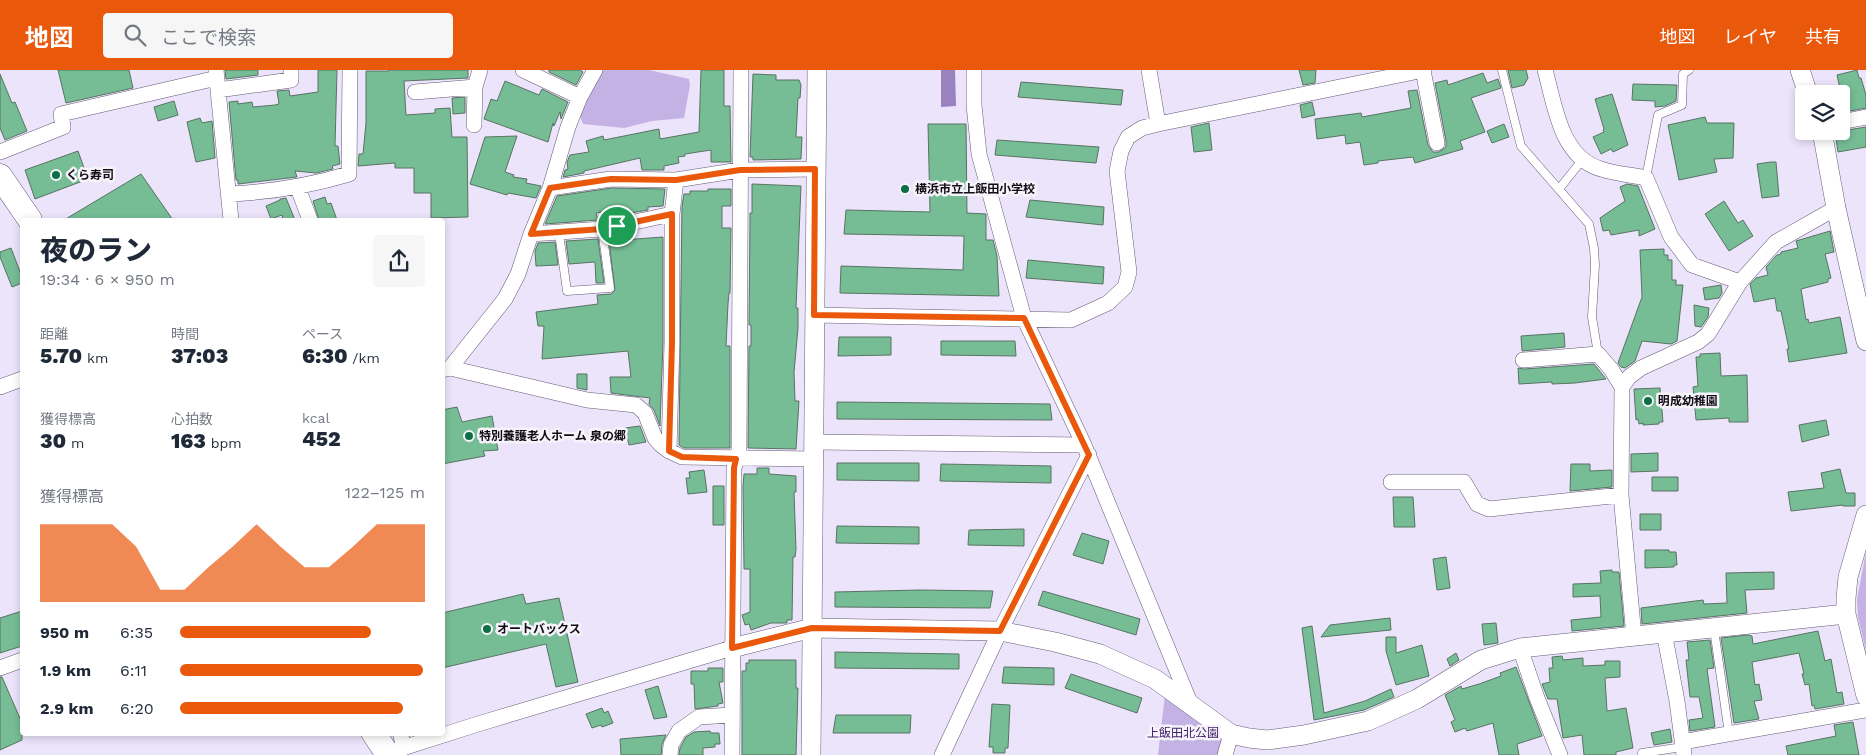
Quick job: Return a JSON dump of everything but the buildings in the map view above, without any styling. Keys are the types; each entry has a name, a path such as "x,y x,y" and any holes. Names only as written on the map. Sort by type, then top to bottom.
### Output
{"main road":[{"path":"0,176 29,218"},
{"path":"378,736 393,752"}],"street":[{"path":"0,152 64,127 61,114 217,79 292,80 291,70"},
{"path":"230,194 298,188 349,174 350,70"},
{"path":"474,125 475,87 480,70"},
{"path":"595,70 580,97 568,127 550,188 531,234 518,274 505,299 446,369 586,400 636,405 645,413 655,438 669,451 682,457 736,459 813,451 1086,450"},
{"path":"732,755 734,468 739,450 742,70"},
{"path":"811,755 817,70"},
{"path":"974,70 974,105 978,154 1024,318 1086,450 1191,705"},
{"path":"1149,70 1158,124"},
{"path":"814,315 1071,320 1108,303 1125,287 1129,272 1118,171 1120,151 1128,137 1142,128 1424,70 1437,143"},
{"path":"1545,70 1562,130 1572,149 1583,159 1601,169 1646,178 1671,238 1692,265 1740,282"},
{"path":"1800,70 1805,85"},
{"path":"519,73 580,97"},
{"path":"217,79 231,218"},
{"path":"415,92 475,87"},
{"path":"1850,120 1866,116"},
{"path":"1824,140 1836,208 1865,330"},
{"path":"550,188 611,179 676,180 740,170 815,169"},
{"path":"669,451 672,342 672,214 676,180"},
{"path":"298,188 309,218"},
{"path":"1622,387 1641,368 1698,342 1708,334 1740,282 1776,242 1836,208"},
{"path":"531,234 602,229 672,214"},
{"path":"1523,360 1598,354 1611,369 1622,387 1621,495 1634,637"},
{"path":"0,387 20,380"},
{"path":"942,755 1086,450"},
{"path":"1390,482 1464,482 1477,504 1489,509 1621,495"},
{"path":"1865,523 1848,577 1846,614 1866,696"},
{"path":"445,735 732,648 812,628 1000,631 1055,642 1100,654 1155,679 1231,734 1249,738 1276,740 1368,721 1417,699 1480,660 1520,648 1846,614"},
{"path":"1664,632 1677,701 1683,748 1729,734 1866,710"},
{"path":"1520,648 1536,698 1560,755"},
{"path":"0,668 20,661"},
{"path":"670,755 671,745 679,731 699,717 732,715"},
{"path":"1225,755 1231,734"},
{"path":"393,752 399,736"},
{"path":"393,752 442,736"}],"lane":[{"path":"1502,70 1519,141 1586,221 1591,232 1595,265 1592,317 1598,354"},
{"path":"1646,178 1658,115 1682,105 1683,74 1689,70"},
{"path":"1559,189 1583,159"},
{"path":"559,233 567,291 610,288 602,229"},
{"path":"1714,627 1729,734"},
{"path":"1642,753 1683,748"}],"green space":[{"path":"602,70 649,70 689,79 690,85 684,118 652,121 624,128 583,124 579,113"},
{"path":"1866,552 1866,651 1858,617 1857,599"},
{"name":"上飯田北公園","path":"1165,694 1225,736 1220,755 1158,755"}],"shaded area":[{"path":"941,70 955,70 956,106 941,107"}],"place":[{"name":"くら寿司","path":"56,175"},
{"name":"横浜市立上飯田小学校","path":"905,189"},
{"name":"明成幼稚園","path":"1648,401"},
{"name":"特別養護老人ホーム 泉の郷","path":"469,436"},
{"name":"オートバックス","path":"487,629"}],"route":[{"path":"815,169 814,315 1024,318 1089,455 1000,631 812,628 732,648 734,468 736,459 682,457 669,451 672,342 672,214 617,226 559,233 531,234 550,188 611,179 676,180 740,170 815,169"}]}
